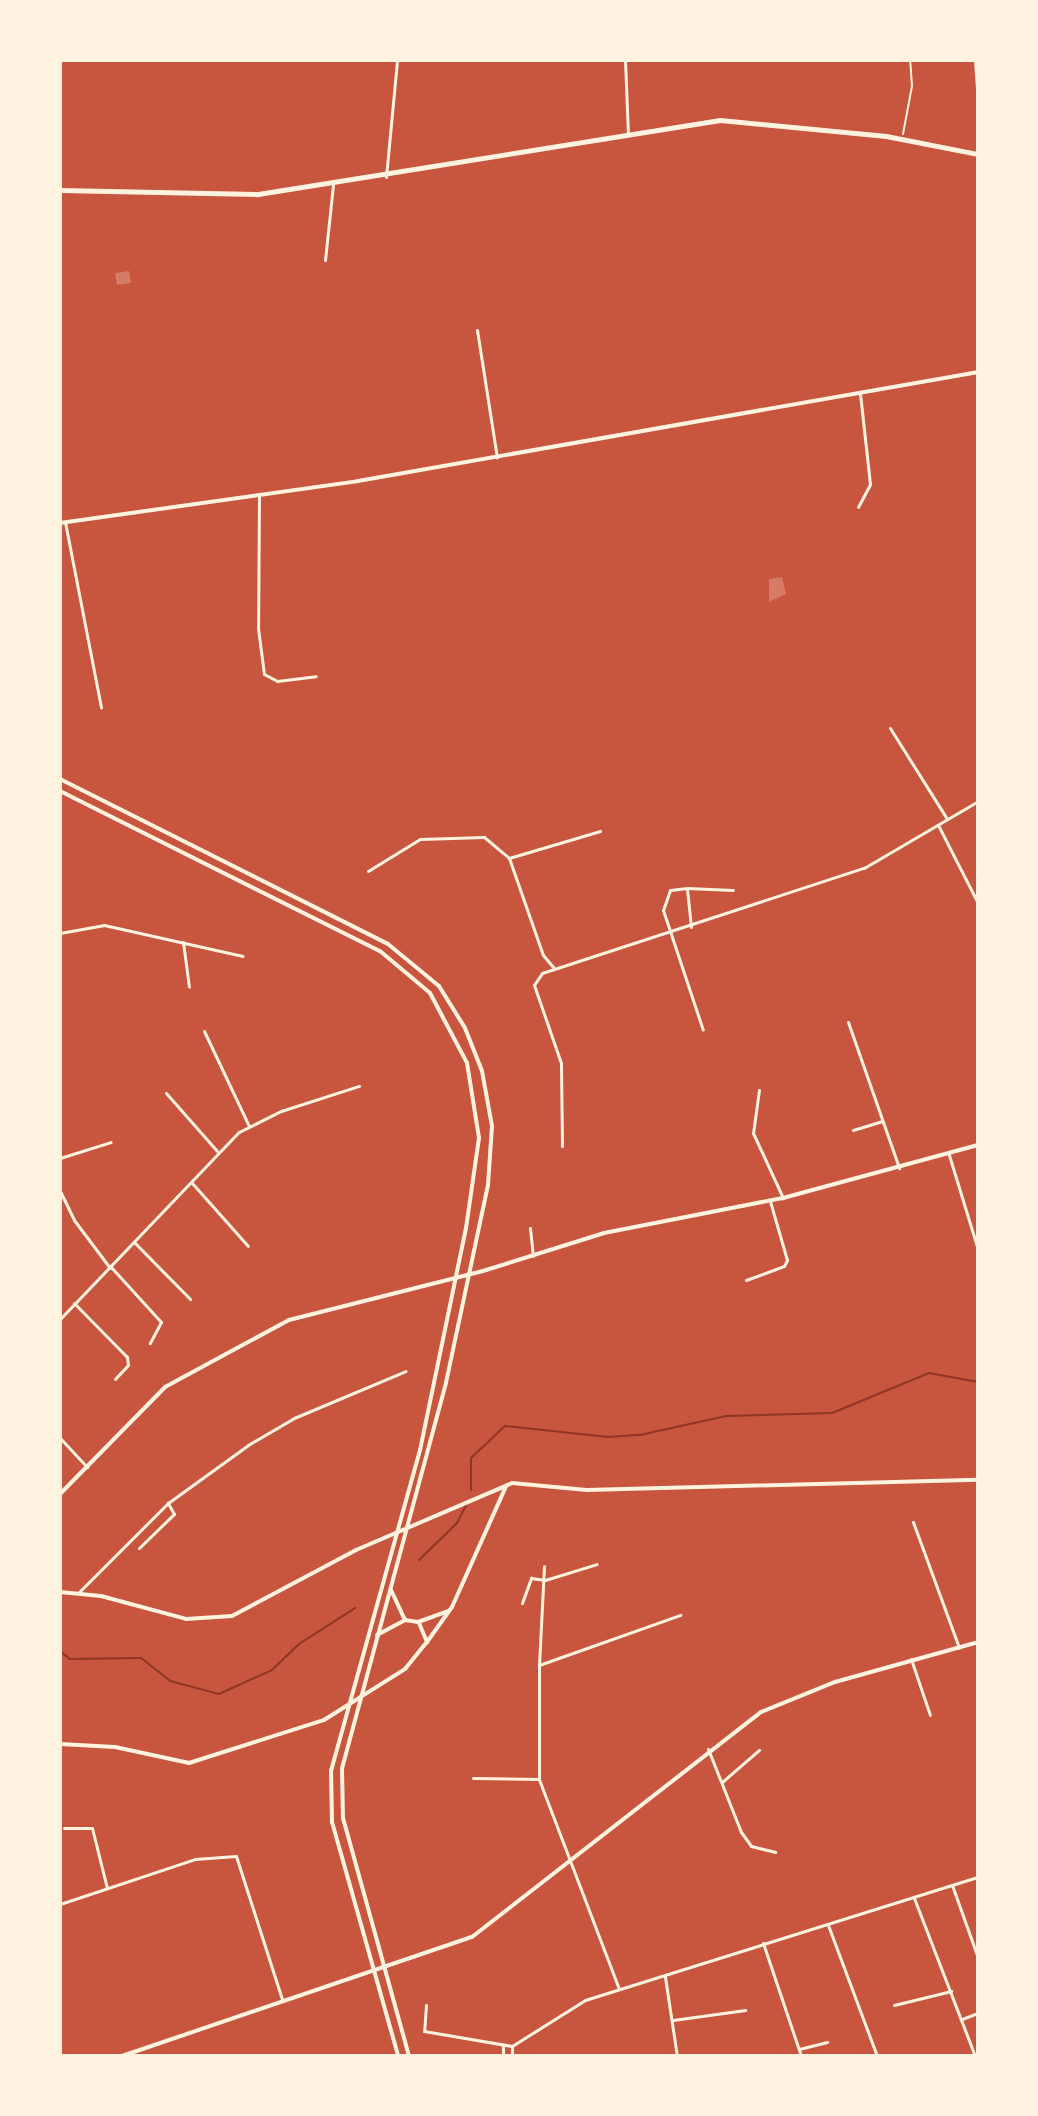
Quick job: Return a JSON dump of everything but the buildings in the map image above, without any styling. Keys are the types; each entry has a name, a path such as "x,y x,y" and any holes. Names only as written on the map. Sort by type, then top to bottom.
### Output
{"main road":[{"path":"60,190 214,196 333,185 628,135 738,120 902,139 978,154"},
{"path":"62,522 497,458 978,372"},
{"path":"60,779 388,944 439,986 465,1028 487,1091 492,1152 446,1383 342,1768 343,1818 409,2056"},
{"path":"60,791 380,951 430,993 458,1038 476,1096 476,1175 441,1357 331,1770 332,1822 398,2056"},
{"path":"60,1494 165,1387 254,1335 312,1313 483,1271 617,1230 783,1198 978,1145"},
{"path":"60,1592 78,1593 186,1619 232,1616 267,1602 356,1550 507,1483 587,1490 978,1480"},
{"path":"60,1744 115,1747 176,1763 228,1753 324,1720 405,1669 427,1642 448,1611 503,1501 507,1483"},
{"path":"390,1589 405,1620"},
{"path":"377,1635 405,1620 418,1622 448,1611"},
{"path":"418,1622 427,1642"},
{"path":"122,2056 282,1999 472,1937 708,1749 775,1705 911,1659 978,1642"}],"street":[{"path":"386,177 397,60"},
{"path":"625,60 628,135"},
{"path":"975,60 978,99"},
{"path":"325,260 333,185"},
{"path":"477,330 497,458"},
{"path":"858,507 870,484 860,393"},
{"path":"259,495 258,628 264,674 277,681 316,676"},
{"path":"62,522 101,708"},
{"path":"890,728 947,819"},
{"path":"562,1146 561,1063 534,985 553,967 691,927 864,868 978,801"},
{"path":"938,825 978,903"},
{"path":"509,858 600,831"},
{"path":"368,871 420,839 484,837 509,858 543,955 553,967"},
{"path":"687,888 691,927"},
{"path":"703,1030 667,932 665,895 687,888 733,890"},
{"path":"60,933 104,925 243,956"},
{"path":"183,942 189,987"},
{"path":"848,1022 899,1168"},
{"path":"204,1031 249,1126"},
{"path":"60,1319 192,1183 217,1151 249,1126 359,1086"},
{"path":"759,1090 753,1133 783,1198"},
{"path":"166,1093 217,1151"},
{"path":"853,1130 882,1121"},
{"path":"60,1158 111,1142"},
{"path":"949,1155 978,1250"},
{"path":"192,1183 248,1246"},
{"path":"60,1191 110,1268 161,1322 150,1343"},
{"path":"746,1280 784,1266 787,1260 770,1201"},
{"path":"530,1228 533,1256"},
{"path":"133,1242 190,1299"},
{"path":"74,1303 127,1357 128,1365 115,1379"},
{"path":"78,1593 168,1503 270,1430 406,1371"},
{"path":"60,1438 87,1467"},
{"path":"139,1548 174,1514 168,1503"},
{"path":"913,1522 959,1648"},
{"path":"522,1603 528,1581 545,1580 597,1564"},
{"path":"544,1566 539,1665 539,1779 619,1989"},
{"path":"539,1665 680,1615"},
{"path":"911,1659 930,1715"},
{"path":"708,1749 746,1839 765,1853 775,1852"},
{"path":"722,1782 759,1750"},
{"path":"473,1778 539,1779"},
{"path":"64,1828 92,1828 107,1888"},
{"path":"60,1904 207,1856 236,1856 282,1999"},
{"path":"503,2056 508,2046 563,2011 619,1989 978,1877"},
{"path":"952,1885 978,1958"},
{"path":"914,1898 975,2056"},
{"path":"828,1925 877,2056"},
{"path":"763,1943 801,2056"},
{"path":"664,1975 677,2056"},
{"path":"894,2005 951,1991"},
{"path":"426,2005 424,2031 508,2046"},
{"path":"673,2020 745,2010"},
{"path":"962,2019 978,2013"},
{"path":"799,2049 827,2042"},
{"path":"508,2046 512,2056"}],"path":[{"path":"902,139 912,86 910,60"}],"waterway":[{"path":"471,1490 471,1458 505,1426 608,1437 640,1435 726,1416 832,1413 929,1373 978,1382"},
{"path":"419,1560 457,1523 466,1505"},
{"path":"60,1651 70,1659 141,1658 170,1681 219,1694 272,1670 299,1644 355,1608"}]}
